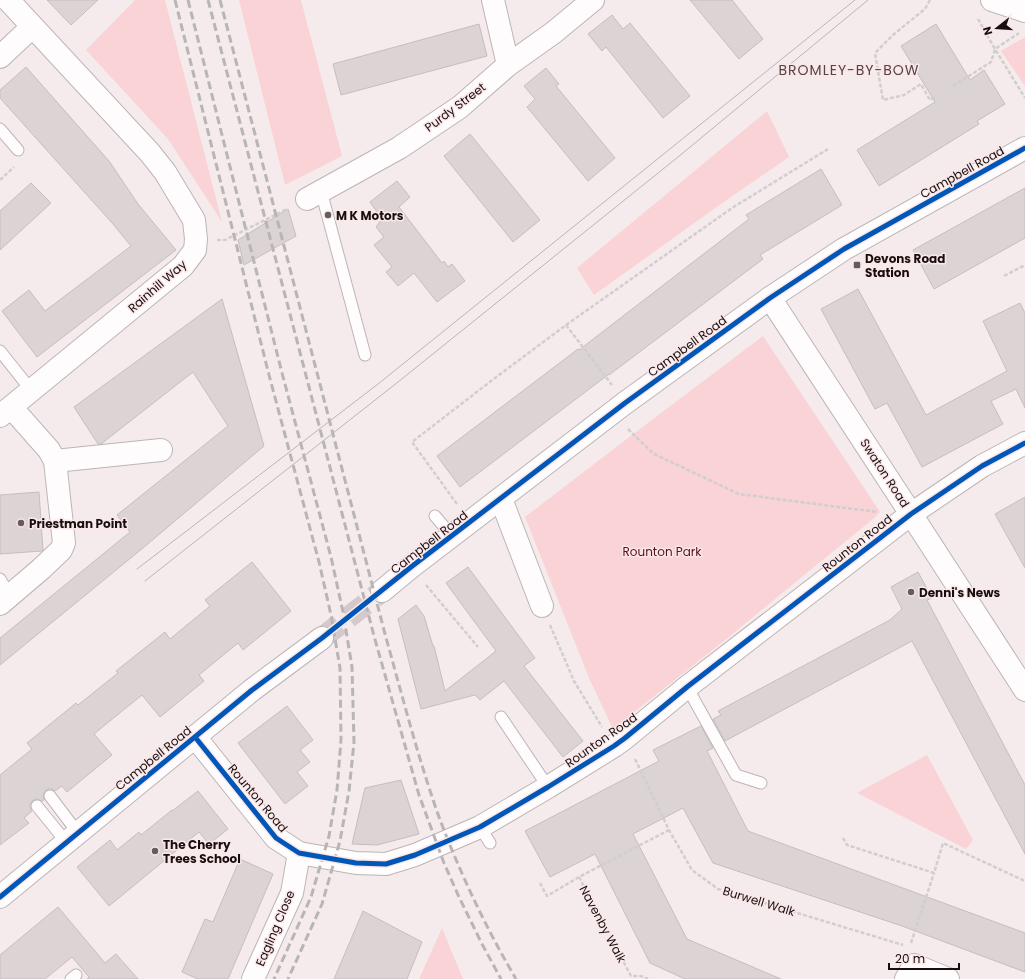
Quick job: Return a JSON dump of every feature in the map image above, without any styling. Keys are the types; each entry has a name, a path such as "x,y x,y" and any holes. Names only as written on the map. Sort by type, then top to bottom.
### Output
{"street":[{"name":"Rainhill Way","path":"5,412 183,266 195,250 196,239 194,220 165,172 144,147 8,0"},
{"path":"493,0 508,65"},
{"name":"Purdy Street","path":"314,195 399,148 460,107 508,65 553,33 593,0"},
{"path":"992,0 1025,11"},
{"path":"0,57 32,27"},
{"name":"Campbell Road","path":"382,591 620,408 770,298 844,249 1025,148"},
{"name":"Swaton Road","path":"770,298 1025,690"},
{"path":"3,593 41,569 61,550 64,543 55,461 49,450 5,412"},
{"name":"Rounton Road","path":"195,737 276,838 299,853 356,863 386,864 485,835 548,787 620,742 687,687 911,514 982,466 1025,443"},
{"path":"55,461 161,450"},
{"path":"501,500 542,606"},
{"name":"Campbell Road","path":"0,897 252,690 322,638"},
{"name":"Eagling Close","path":"253,979 292,893 299,853"},
{"path":"906,979 914,964 948,979"}],"lane":[{"path":"0,129 18,150"},
{"path":"314,195 365,355"},
{"path":"0,351 31,390"},
{"path":"436,516 452,536"},
{"path":"687,687 736,775 761,783"},
{"path":"501,717 548,787"},
{"path":"50,796 72,838"},
{"path":"37,806 72,838"}],"path":[{"path":"930,0 925,9 894,34 875,53 882,100 904,95 920,84 930,100 937,96"},
{"path":"976,16 1025,98"},
{"path":"953,86 991,62 995,49 1025,29"},
{"path":"214,240 225,240 314,195"},
{"path":"1004,276 1025,265"},
{"path":"566,325 620,408 633,434 654,454 739,494 880,512 911,514"},
{"path":"411,568 478,647"},
{"path":"844,838 847,845 934,873 944,844 1025,881"}],"green space":[{"path":"135,0 165,0 222,222 168,139 86,50"},
{"path":"239,0 301,0 342,156 285,185"},
{"path":"1025,37 1025,86 1001,51"},
{"path":"767,111 789,157 594,295 577,268"},
{"name":"Rounton Park","path":"763,336 880,512 730,636 613,729 589,678 525,517"},
{"path":"927,755 973,840 966,849 857,793"},
{"path":"442,928 463,979 419,979"}],"building":[{"path":"47,0 98,0 71,25"},
{"path":"690,0 732,0 763,39 739,59"},
{"path":"612,15 623,29 630,23 690,96 663,118 606,47 602,51 588,34"},
{"path":"479,24 487,56 341,95 333,64"},
{"path":"936,24 970,80 984,70 1005,104 977,121 979,124 879,186 857,150 935,102 901,46"},
{"path":"26,67 109,161 138,204 176,250 37,357 2,311 29,290 45,311 131,246 0,98 0,90"},
{"path":"546,68 559,84 556,86 615,158 588,181 527,107 535,99 524,86"},
{"path":"470,134 540,220 513,242 444,156"},
{"path":"821,169 842,205 760,255 763,259 460,487 437,456 578,349 579,350 749,219 746,215"},
{"path":"397,181 410,197 399,207 442,263 444,261 448,267 452,264 465,281 437,302 414,273 398,286 386,272 392,267 374,245 384,237 376,227 382,219 370,202"},
{"path":"31,183 51,203 0,250 0,211"},
{"path":"1025,188 1025,238 934,289 913,250"},
{"path":"288,209 296,236 244,265 238,240"},
{"path":"858,289 926,415 1007,371 983,321 1020,303 1025,313 1025,408 1016,389 991,401 1003,424 922,467 887,403 875,409 821,309"},
{"path":"222,299 264,446 143,548 0,665 0,638 130,532 117,515 228,426 193,372 101,444 98,444 74,407"},
{"name":"Priestman Point","path":"39,492 43,550 0,554 0,495"},
{"path":"1025,497 1025,568 995,514"},
{"path":"252,562 291,611 243,650 238,643 199,675 204,681 160,717 142,695 94,734 112,755 67,792 62,786 55,791 49,789 44,793 44,800 42,801 36,799 32,801 30,807 32,811 24,818 29,823 0,845 0,775 32,749 27,743 76,703 78,705 118,673 116,671 165,632 170,639 210,606 205,600"},
{"path":"468,567 535,658 524,666 583,741 563,757 504,681 480,700 475,695 421,709 398,619 416,605 424,616 434,646 445,691 496,651 446,583"},
{"path":"918,572 932,598 927,600 1025,785 1025,854 912,641 725,741 713,719 721,715 718,711 890,620 902,609 891,587"},
{"path":"287,706 313,740 300,750 310,762 297,772 308,786 285,804 238,743"},
{"path":"701,726 713,748 707,751 748,831 1025,933 1025,972 902,926 713,863 683,808 633,834 687,939 781,979 685,979 650,963 595,854 550,877 525,831 659,761 653,750"},
{"path":"401,780 419,834 377,845 352,844 365,788"},
{"name":"The Cherry Trees School","path":"198,791 228,829 209,844 199,832 109,906 77,867 110,840 117,850 139,832 141,835"},
{"path":"240,859 273,874 228,979 198,979 182,972 205,919 213,922"},
{"path":"58,907 105,963 116,954 138,979 87,979 89,977 72,957 45,979 0,979 0,955"},
{"path":"363,911 422,942 407,979 334,979"}],"tunnel":[{"path":"322,638 382,591"}],"tram line":[{"path":"137,569 378,384 855,0"},
{"path":"145,581 398,382 678,157 868,0"}],"railway":[{"path":"175,0 269,375 319,562 331,615 340,668 341,740 337,790 329,836 311,897 274,979"},
{"path":"188,0 282,373 331,557 343,612 352,667 354,742 349,791 340,841 322,904 288,979"},
{"path":"208,0 374,636 419,795 444,863 459,897 501,979"},
{"path":"220,0 385,634 417,749 431,795 456,859 474,900 516,979"}],"cycle path":[{"path":"0,897 252,690 322,638 411,567 625,403 770,298 844,249 1025,148"},
{"path":"195,737 276,838 299,853 356,863 386,864 415,855 480,827 614,746 687,687 911,514 982,466 1025,443"}],"place":[{"name":"M K Motors","path":"328,215"},
{"name":"Devons Road Station","path":"857,265"},
{"name":"Priestman Point","path":"21,523"},
{"name":"Denni's News","path":"911,592"},
{"name":"The Cherry Trees School","path":"155,851"}],"district":[{"name":"BROMLEY-BY-BOW","path":"849,70"}]}
